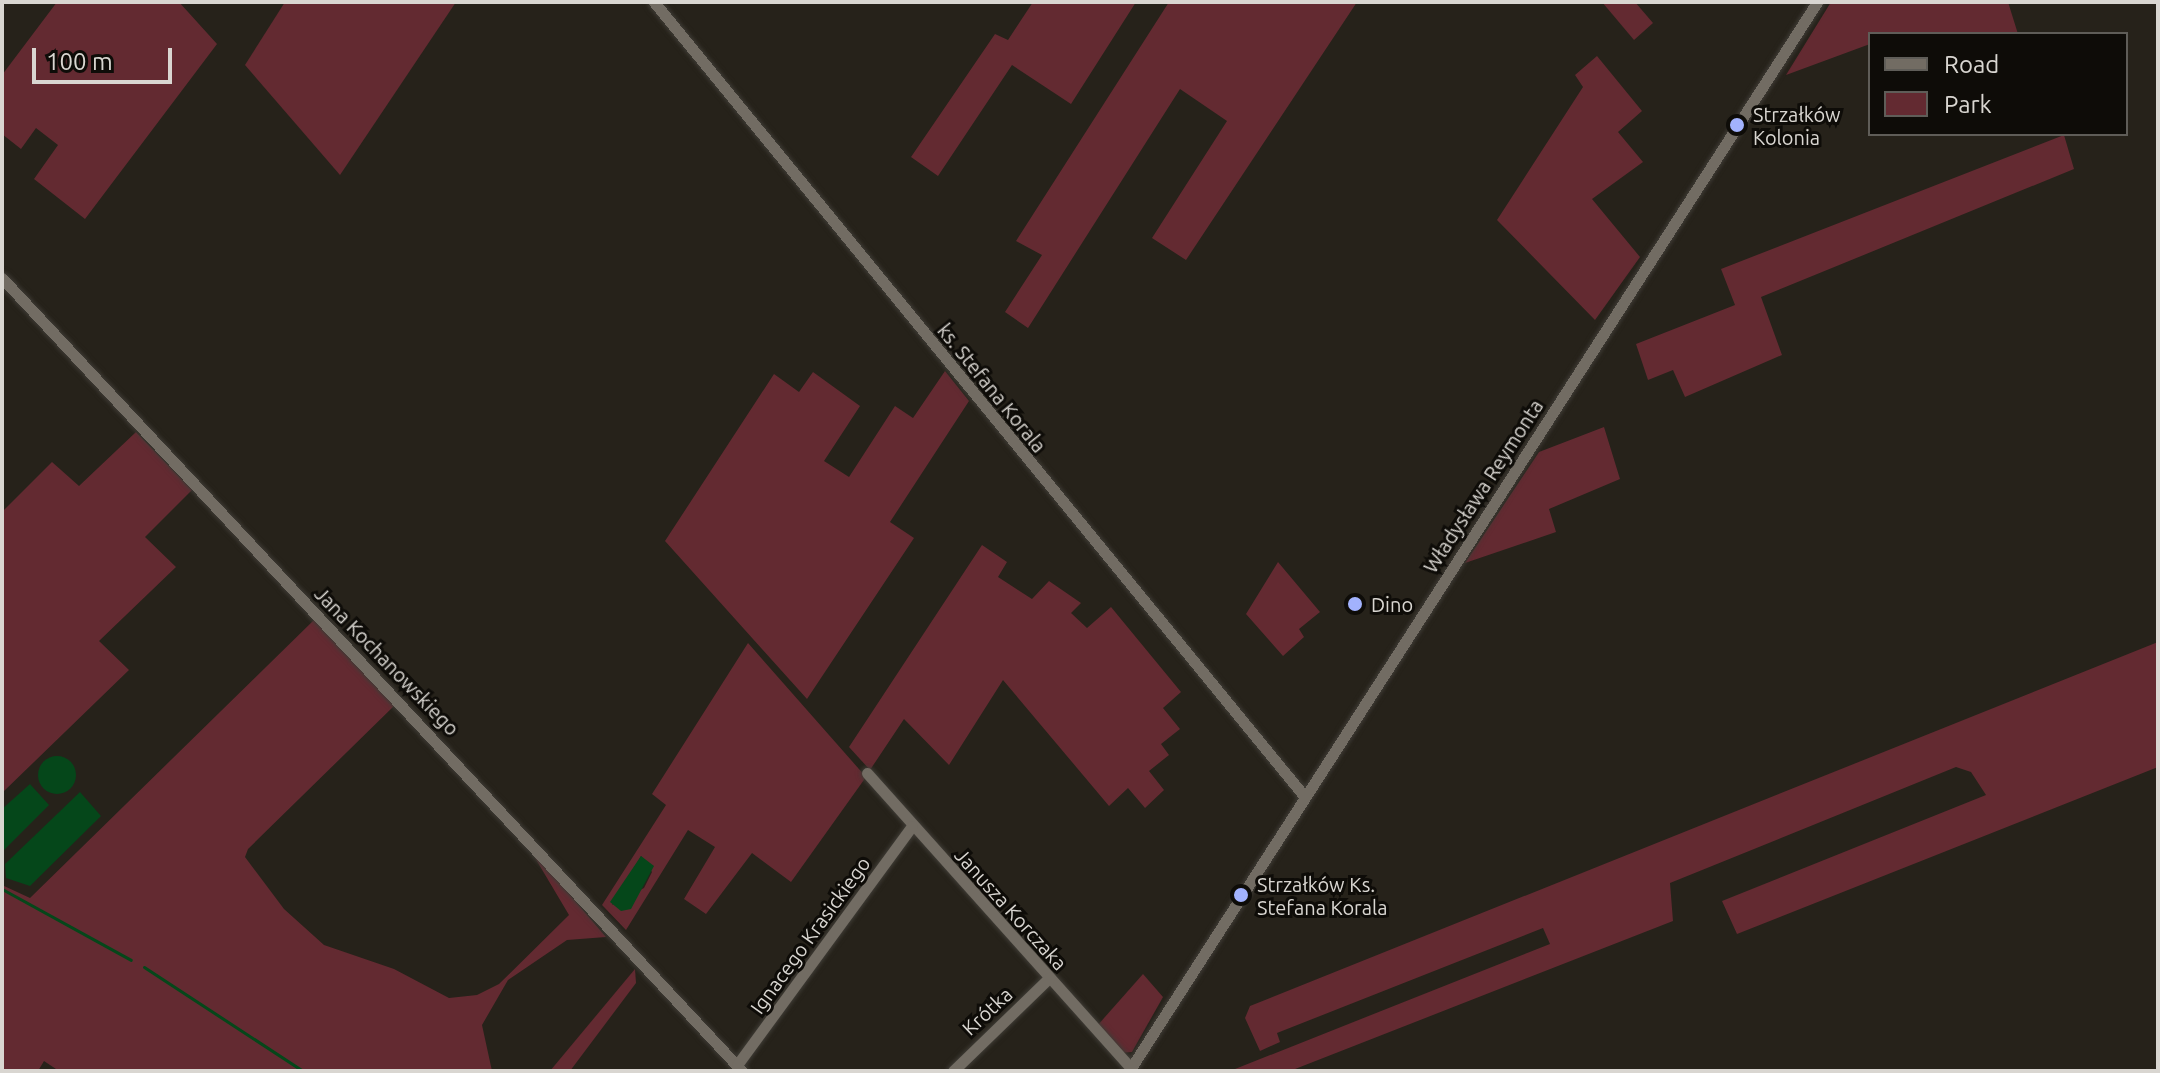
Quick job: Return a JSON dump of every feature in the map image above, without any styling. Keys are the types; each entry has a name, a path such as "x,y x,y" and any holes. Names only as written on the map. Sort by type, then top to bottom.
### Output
{"street":[{"name":"ks. Stefana Korala","path":"654,2 1304,796"},
{"name":"Władysława Reymonta","path":"1130,1069 1817,2"},
{"name":"Jana Kochanowskiego","path":"2,278 740,1068"},
{"name":"Janusza Korczaka","path":"867,773 1130,1069"},
{"name":"Ignacego Krasickiego","path":"740,1068 912,826"},
{"name":"Krótka","path":"953,1071 1049,978"}],"green space":[{"path":"57,2 179,2 217,44 85,219 34,179 58,145 36,128 21,149 2,134 2,75"},
{"path":"285,2 456,2 340,175 245,65"},
{"path":"1033,2 1136,2 1071,104 1012,65 938,176 911,157 995,34 1008,40"},
{"path":"1169,2 1357,2 1186,260 1152,238 1227,121 1180,89 1028,328 1005,312 1042,255 1016,241"},
{"path":"1602,2 1635,2 1653,23 1634,40"},
{"path":"1831,2 2008,2 2017,32 1868,32 1868,45 1786,75"},
{"path":"1597,56 1642,111 1618,132 1643,162 1592,199 1640,257 1595,320 1497,220 1583,87 1575,75"},
{"path":"2064,136 2074,169 1761,297 1782,355 1685,397 1673,370 1648,380 1636,344 1735,305 1721,269"},
{"path":"945,371 969,401 890,522 914,538 807,699 665,541 774,374 799,392 813,372 860,406 824,461 849,477 895,406 913,418"},
{"path":"1604,427 1620,479 1549,509 1556,532 1465,563 1539,452"},
{"path":"136,432 192,490 145,537 176,567 99,641 129,670 2,793 2,512 52,462 79,486"},
{"path":"982,545 1007,562 998,577 1032,599 1049,581 1081,603 1071,613 1087,628 1111,607 1181,692 1163,708 1180,729 1161,744 1169,755 1149,771 1164,790 1145,808 1128,788 1109,806 1003,680 949,765 904,719 870,770 849,747"},
{"path":"1278,562 1320,612 1299,629 1304,637 1283,656 1246,614"},
{"path":"315,619 395,705 248,849 245,857 284,909 324,945 394,969 449,998 477,995 499,984 569,915 528,846 606,937 567,940 508,980 482,1025 492,1071 59,1071 44,1061 38,1071 2,1071 2,885 30,898"},
{"path":"2158,642 2158,767 1737,934 1722,901 1986,795 1971,772 1956,767 1670,883 1673,921 1290,1071 1230,1071 1550,944 1543,928 1277,1033 1280,1042 1260,1051 1245,1018 1250,1006"},
{"path":"748,643 866,777 791,882 752,853 706,914 684,899 715,847 688,830 626,930 602,905 666,805 652,794","holes":["641,856 652,872 644,888 612,905"]},
{"path":"635,969 636,983 570,1071 550,1071"},
{"path":"1143,974 1163,997 1132,1052 1120,1053 1097,1026"}],"shaded area":[{"path":"57,756 70,762 76,775 70,788 57,794 44,788 38,775 44,762"},
{"path":"30,784 49,805 2,852 2,809"},
{"path":"80,792 101,816 30,886 6,878 5,864"},
{"path":"641,856 654,866 631,909 621,911 610,902"}],"waterway":[{"path":"2,889 131,960"},
{"path":"144,967 303,1071"}],"place":[{"name":"Strzałków Kolonia","path":"1737,125"},
{"name":"Dino","path":"1355,604"},
{"name":"Strzałków Ks. Stefana Korala","path":"1241,895"}]}
